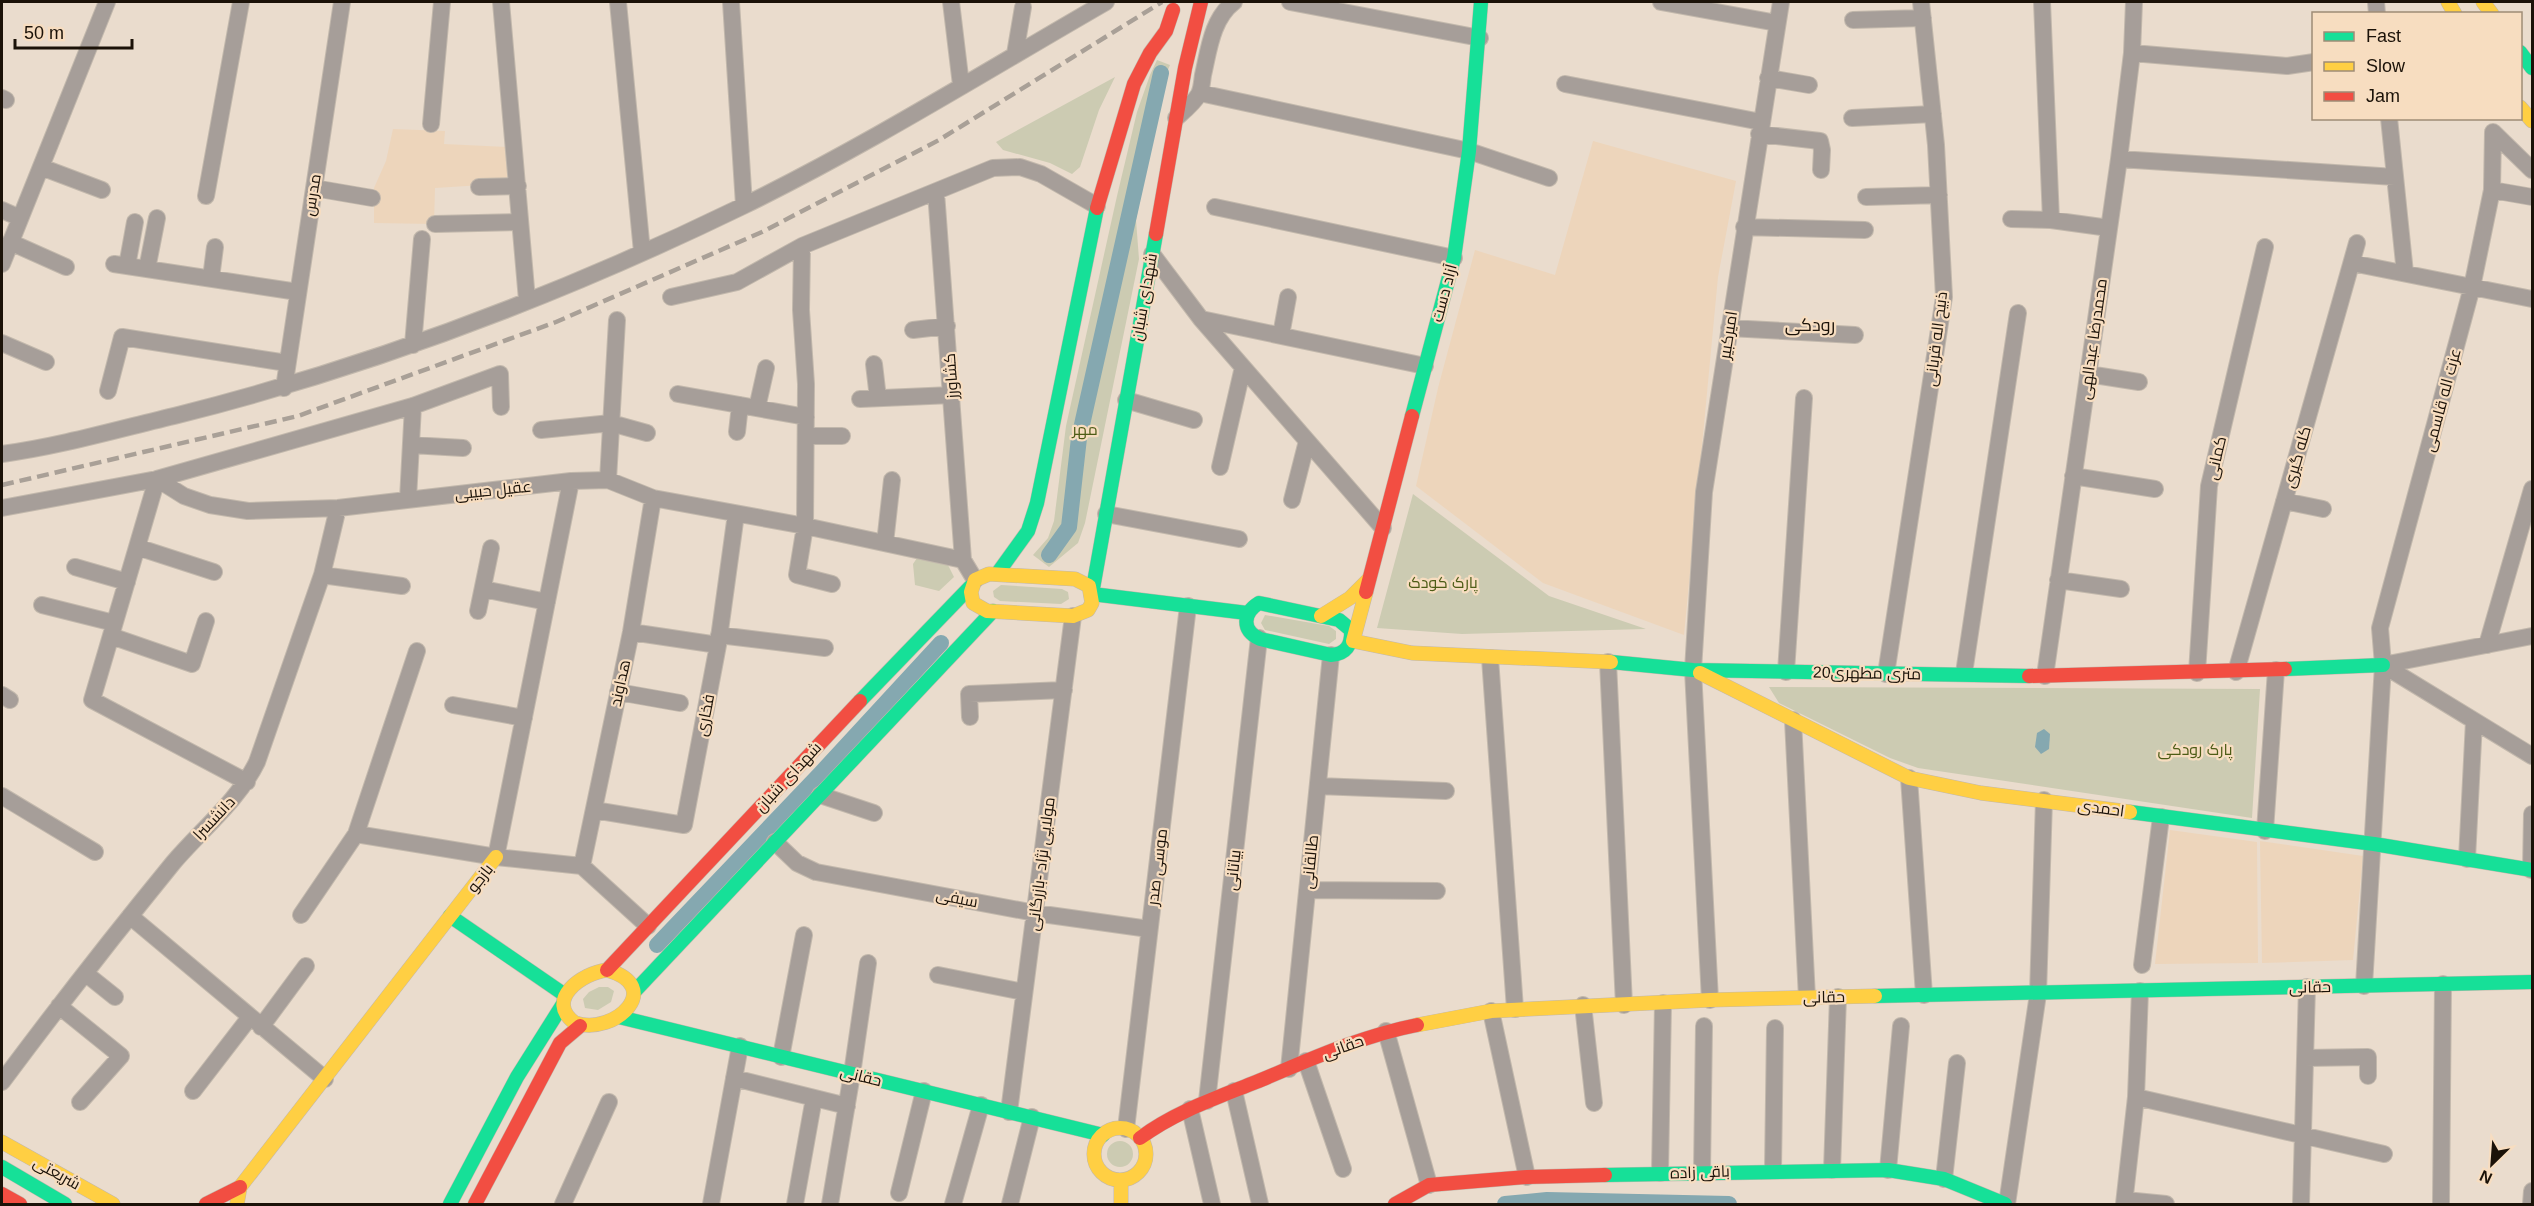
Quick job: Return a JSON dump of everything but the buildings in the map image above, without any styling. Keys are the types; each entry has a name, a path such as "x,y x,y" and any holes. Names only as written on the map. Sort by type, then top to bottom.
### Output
{"main road":[{"name":"شهدای شبان","path":"1092,594 1185,68 1201,2"},
{"name":"آزاد دست","path":"1353,641 1454,258 1469,151 1480,38 1481,2"},
{"path":"997,574 1028,531 1037,503 1054,405 1098,206 1134,84 1150,53 1166,31 1173,10"},
{"path":"2522,55 2532,68"},
{"path":"2522,109 2532,121"},
{"path":"997,574 1075,579 1089,586 1092,594 1088,610 1074,616 993,611 980,608 973,603 972,583 981,575 997,574"},
{"path":"1321,616 1350,598 1370,578"},
{"name":"شهدای شبان","path":"607,969 972,583"},
{"path":"1092,594 1247,613"},
{"path":"1267,603 1321,616 1346,623 1352,630 1353,641 1347,650 1339,655 1259,638 1247,629 1245,621 1252,607 1267,603"},
{"path":"634,992 993,611"},
{"name":"20متری مطهری","path":"1353,641 1412,652 1490,658 1608,662 1693,670 2045,675 2236,672 2383,665"},
{"name":"احمدی","path":"1693,670 1909,778 1981,793 2374,844 2532,870"},
{"name":"بازجو","path":"237,1204 240,1187 496,857"},
{"path":"450,916 564,1000 565,1014 571,1022 580,1026 600,1026 619,1017 632,1002 634,992 632,983 626,975 607,969 587,974 578,980 564,1000 543,1032 510,1089 450,1204"},
{"name":"حقانی","path":"1133,1133 1159,1125 1207,1101 1386,1031 1491,1011 1710,1000 2532,982"},
{"name":"حقانی","path":"619,1017 1102,1135"},
{"path":"475,1204 560,1043 580,1026"},
{"path":"1113,1129 1133,1133 1146,1152 1142,1168 1129,1178 1121,1180 1107,1177 1095,1160 1095,1146 1102,1135 1113,1129"},
{"name":"شریعتی","path":"2,1142 113,1204"},
{"path":"2,1167 65,1204"},
{"name":"باقی زاده","path":"1395,1204 1429,1185 1527,1177 1773,1170 1888,1170 1944,1179 2006,1204"},
{"path":"1121,1180 1121,1204"},
{"path":"206,1204 240,1187"},
{"path":"2,1194 20,1204"}],"street":[{"path":"2,264 107,2"},
{"path":"206,196 241,2"},
{"name":"مدرس","path":"284,388 342,2"},
{"path":"432,124 442,2"},
{"path":"501,2 527,300"},
{"path":"618,2 642,252"},
{"path":"731,2 744,205"},
{"path":"951,2 961,85"},
{"path":"6,450 45,448 284,388 440,337 642,252 744,205 849,150 1106,2"},
{"path":"1176,118 1200,93 1211,38 1222,13 1234,2"},
{"path":"1290,2 1480,38"},
{"path":"1661,2 1777,23"},
{"name":"امیرکبیر","path":"1710,1000 1693,670 1704,492 1780,2"},
{"path":"2042,2 2050,220"},
{"name":"محمدرضا عبدالهی","path":"2045,675 2119,159 2132,53 2134,2"},
{"path":"1015,54 1023,7"},
{"path":"1853,20 1922,10"},
{"name":"ذبیح اله قربانی","path":"1886,674 1944,297 1933,114 1922,10"},
{"path":"2132,53 2287,66 2312,62"},
{"path":"1768,78 1809,85"},
{"path":"1565,84 1820,141 1821,170"},
{"path":"1200,93 1469,151 1549,178"},
{"path":"1852,118 1933,114"},
{"path":"2389,120 2405,273"},
{"name":"عزت اله قاسمی","path":"2364,986 2383,665 2380,628 2472,287 2492,190 2493,132 2532,170"},
{"path":"2119,159 2395,177"},
{"path":"41,167 102,190"},
{"path":"671,297 737,282 802,246 993,168 1020,167 1041,174 1098,206"},
{"path":"479,187 518,186"},
{"path":"314,188 372,198"},
{"path":"2492,190 2532,197"},
{"name":"کشاورز","path":"936,192 963,560"},
{"path":"1866,196 1939,195"},
{"path":"1215,207 1454,258"},
{"path":"2,210 20,218"},
{"path":"147,269 158,218"},
{"path":"2011,219 2050,220 2109,228"},
{"path":"135,222 121,265 298,292"},
{"path":"435,224 520,222"},
{"path":"1744,227 1865,230"},
{"path":"412,345 422,239"},
{"path":"10,243 66,267"},
{"name":"کله گیری","path":"2236,672 2357,243"},
{"path":"802,246 801,310 806,384 805,526 797,575 832,584"},
{"path":"211,278 215,247"},
{"name":"کمانی","path":"2197,673 2209,486 2265,247"},
{"path":"1152,254 1201,319 1383,528"},
{"path":"2352,263 2532,299"},
{"path":"1281,335 1288,297"},
{"path":"1964,674 2018,313"},
{"path":"1201,319 1425,366"},
{"path":"608,480 617,320"},
{"path":"913,330 947,326"},
{"path":"1729,328 1855,335"},
{"path":"108,391 122,337 287,363"},
{"path":"2,343 46,362"},
{"path":"874,363 878,398"},
{"path":"1220,467 1242,367"},
{"path":"737,432 766,368"},
{"path":"2,508 157,479 413,406 500,374 501,407"},
{"path":"2088,374 2139,382"},
{"path":"678,394 806,417"},
{"path":"860,399 952,395"},
{"path":"1786,672 1804,398"},
{"path":"1126,400 1194,420"},
{"path":"408,499 413,406"},
{"path":"541,430 612,423 647,433"},
{"path":"806,436 842,436"},
{"path":"1292,500 1307,441"},
{"path":"411,445 463,447"},
{"path":"2073,476 2155,489"},
{"path":"157,479 92,700 247,782"},
{"name":"عقیل حبیبی","path":"157,479 184,496 210,506 248,511 338,508 571,481 608,480 653,498 805,526 963,560"},
{"path":"885,543 892,480"},
{"name":"بازجو","path":"496,857 571,481"},
{"path":"2487,645 2532,489"},
{"name":"هداوند","path":"582,866 631,632 653,498"},
{"path":"2284,501 2323,509"},
{"name":"دانشسرا","path":"2,1082 59,1006 183,851 247,782 257,762 322,575 338,508"},
{"name":"فخاری","path":"594,810 684,825 719,640 736,514"},
{"path":"1106,514 1239,539"},
{"path":"137,547 214,572"},
{"path":"478,611 491,548"},
{"path":"963,560 972,583"},
{"path":"75,567 127,582"},
{"path":"322,575 402,586"},
{"path":"2058,580 2121,589"},
{"path":"483,589 547,602"},
{"path":"42,605 112,630 192,664 206,621"},
{"name":"موسی صدر","path":"1133,1133 1149,929 1188,606"},
{"name":"مولایی نژاد -بازرگانی","path":"1009,1112 1074,616"},
{"path":"631,632 825,648"},
{"path":"2383,665 2532,636"},
{"name":"بیاتانی","path":"1207,1101 1259,638"},
{"path":"301,915 356,834 417,651"},
{"name":"طالقانی","path":"1289,1069 1331,655"},
{"path":"1490,658 1515,1009"},
{"path":"1608,662 1624,1005"},
{"path":"2383,665 2532,756"},
{"path":"2265,831 2276,670"},
{"path":"970,717 969,694 1064,690"},
{"path":"618,692 680,703"},
{"path":"453,705 524,718"},
{"path":"1793,720 1807,998"},
{"path":"2467,859 2474,721"},
{"path":"1909,778 1924,995"},
{"path":"1318,786 1446,791"},
{"path":"820,795 874,813"},
{"path":"2,796 95,852"},
{"path":"2006,1204 2037,994 2044,800"},
{"path":"2532,814 2532,870"},
{"path":"2142,965 2160,817"},
{"path":"356,834 496,857 582,866 648,926"},
{"name":"سیفی","path":"775,842 797,863 816,872 1035,913 1149,929"},
{"path":"1307,890 1437,891"},
{"path":"130,916 325,1078"},
{"path":"782,1056 804,935"},
{"path":"830,1204 868,963"},
{"path":"194,1091 306,966"},
{"path":"85,973 115,997"},
{"path":"938,975 1024,992"},
{"path":"2441,1204 2443,984"},
{"path":"2301,1204 2307,987"},
{"path":"2140,991 2136,1097 2125,1202 2166,1204"},
{"path":"1832,1170 1838,997"},
{"path":"1660,1173 1663,1003"},
{"path":"1583,1005 1594,1103"},
{"path":"59,1006 121,1056 80,1102"},
{"path":"1491,1011 1527,1177"},
{"path":"1702,1172 1704,1026"},
{"path":"1888,1170 1901,1026"},
{"path":"1773,1170 1775,1028"},
{"path":"1386,1031 1429,1185"},
{"path":"711,1204 740,1046"},
{"path":"2305,1059 2368,1058 2368,1076"},
{"path":"1306,1061 1343,1169"},
{"path":"1944,1179 1957,1063"},
{"path":"734,1078 847,1106"},
{"path":"899,1193 924,1091"},
{"path":"1234,1091 1260,1204"},
{"path":"2136,1097 2384,1154"},
{"path":"795,1204 814,1098"},
{"path":"563,1204 609,1102"},
{"path":"953,1204 981,1105"},
{"path":"1190,1109 1212,1204"},
{"path":"1010,1204 1032,1117"},
{"path":"2531,1204 2532,1191"}],"shaded area":[{"path":"393,129 445,131 444,144 507,147 512,183 435,188 434,224 374,223 374,188 386,161"},
{"path":"1593,141 1736,181 1718,277 1684,635 1543,583 1416,486 1438,388 1475,250 1555,275"},
{"path":"2170,830 2257,842 2258,963 2155,964"},
{"path":"2260,841 2363,856 2353,960 2262,963"}],"green space":[{"name":"مهر","path":"1157,60 1170,65 1164,79 1136,220 1139,259 1085,523 1078,543 1049,567 1033,555 1048,538 1054,521 1066,426 1117,196 1137,112"},
{"path":"1115,77 1099,110 1080,167 1072,174 1050,163 1003,150 996,142"},
{"name":"پارک کودک","path":"1413,494 1549,596 1646,629 1462,634 1377,628"},
{"path":"919,555 946,561 954,577 939,591 915,585 913,564"},
{"path":"1001,585 1062,589 1068,592 1069,599 1061,604 1000,601 994,597 993,591"},
{"path":"1265,615 1329,626 1336,631 1336,639 1329,644 1265,630 1261,623"},
{"name":"پارک رودکی","path":"1769,687 2260,689 2252,818 1918,768 1890,758 1779,703"},
{"path":"599,987 608,987 614,991 611,1002 598,1010 585,1008 583,999 589,992"},
{"path":"1120,1141 1129,1145 1133,1154 1129,1163 1120,1167 1111,1163 1107,1154 1111,1145"}],"water":[{"path":"2044,729 2050,734 2049,749 2041,754 2035,747 2037,733"}],"waterway":[{"path":"1049,555 1069,527 1079,438 1161,73"},
{"path":"657,945 941,643"},
{"path":"1505,1204 1547,1200 1729,1204"}],"railway":[{"path":"2,485 298,416 556,322 762,232 939,140 1162,2"}],"traffic: fast":[{"path":"1412,416 1454,258 1469,151 1481,2"},
{"path":"2522,55 2532,68"},
{"path":"997,574 1028,531 1037,503 1097,208"},
{"path":"1156,234 1092,594 1247,613"},
{"path":"860,701 970,587"},
{"path":"1259,603 1339,620 1351,630 1349,644 1341,653 1331,655 1260,639 1250,631 1246,621 1247,616 1259,603"},
{"path":"634,992 993,611"},
{"path":"1611,662 1693,670 2029,676"},
{"path":"2285,669 2383,665"},
{"path":"2130,812 2374,844 2532,870"},
{"path":"450,916 565,995"},
{"path":"1875,996 2532,982"},
{"path":"450,1204 517,1077 563,1004"},
{"path":"619,1017 1103,1135"},
{"path":"2,1167 65,1204"},
{"path":"1605,1175 1888,1170 1944,1179 2005,1204"}],"traffic: slow":[{"path":"2448,2 2454,12"},
{"path":"2483,2 2490,12"},
{"path":"2522,109 2532,121"},
{"path":"989,574 1075,579 1089,586 1092,603 1088,610 1073,616 987,611 973,603 971,592 975,580 989,574"},
{"path":"1321,616 1350,598 1369,579"},
{"path":"1366,592 1353,641 1412,653 1611,662"},
{"path":"1700,673 1909,778 1981,793 2130,812"},
{"path":"237,1204 240,1187 496,857"},
{"path":"607,970 624,977 632,987 633,997 628,1007 618,1016 605,1022 591,1025 575,1023 566,1014 563,1005 565,997 570,989 587,976 607,970"},
{"path":"1417,1025 1491,1011 1710,1000 1875,996"},
{"path":"1120,1128 1130,1130 1138,1136 1144,1144 1146,1154 1144,1164 1138,1172 1130,1178 1120,1180 1110,1178 1102,1172 1096,1164 1094,1154 1096,1144 1102,1136 1110,1130 1120,1128"},
{"path":"2,1142 113,1204"},
{"path":"1121,1180 1121,1204"}],"traffic: jam":[{"path":"1156,234 1185,68 1201,2"},
{"path":"1097,208 1134,84 1150,53 1166,31 1173,10"},
{"path":"1366,592 1412,416"},
{"path":"2029,676 2285,669"},
{"path":"607,970 860,701"},
{"path":"1140,1138 1196,1106 1315,1057 1376,1035 1417,1025"},
{"path":"475,1204 560,1043 580,1026"},
{"path":"1395,1204 1429,1185 1527,1177 1605,1175"},
{"path":"206,1204 240,1187"},
{"path":"2,1194 20,1204"}],"district":[{"name":"رودکی","path":"1810,325"}]}
